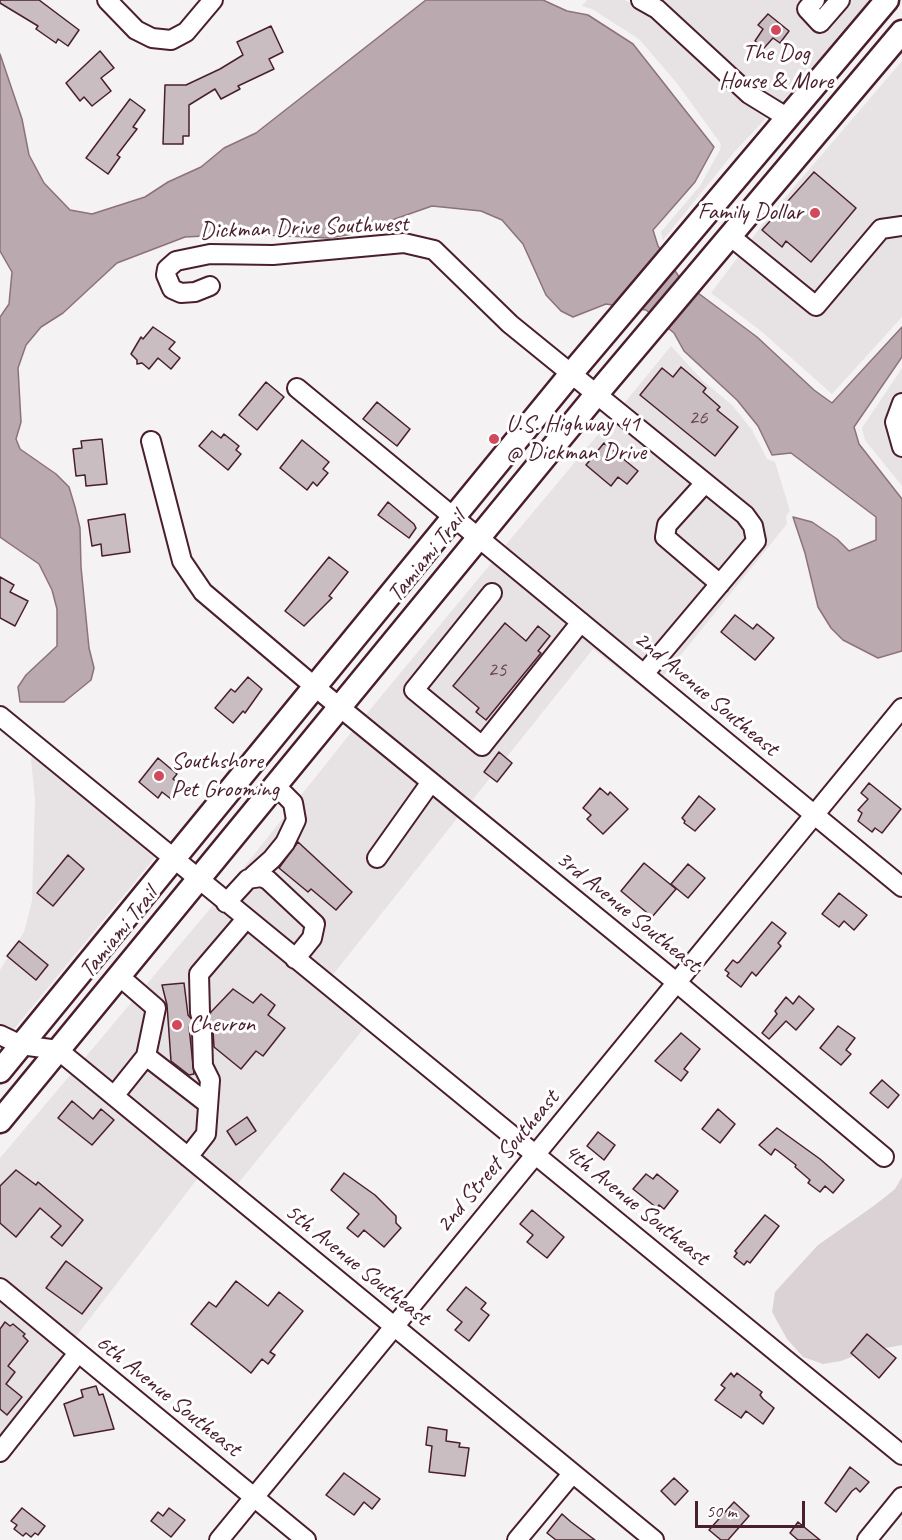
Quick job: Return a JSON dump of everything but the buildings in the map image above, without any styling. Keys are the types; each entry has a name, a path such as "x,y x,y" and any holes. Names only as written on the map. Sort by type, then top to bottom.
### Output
{"main road":[{"name":"Tamiami Trail","path":"0,1071 172,858 570,375 887,0"},
{"name":"Tamiami Trail","path":"0,1121 595,396 902,32"}],"street":[{"path":"107,0 136,30 152,38 171,40 186,32 213,0"},
{"path":"641,0 657,9 749,94 788,118"},
{"path":"815,0 807,9 820,23 840,0"},
{"path":"730,236 816,306 881,229 902,226"},
{"name":"Dickman Drive Southwest","path":"210,286 195,292 180,293 172,289 167,281 167,269 176,261 210,254 273,255 404,243 434,250 510,324 595,396 745,515 753,526 756,541 720,584"},
{"name":"2nd Avenue Southeast","path":"297,388 902,887"},
{"path":"902,403 895,422 902,447"},
{"name":"3rd Avenue Southeast","path":"151,441 182,561 203,592 885,1157"},
{"path":"644,674 720,584 665,537 667,525 705,483"},
{"path":"492,592 414,690 482,746 581,622"},
{"name":"2nd Street Southeast","path":"219,1540 392,1325 536,1154 902,708"},
{"name":"4th Avenue Southeast","path":"0,716 902,1455"},
{"path":"377,858 431,782"},
{"path":"226,903 240,884 268,864 285,843 296,820 293,803 275,785"},
{"path":"253,876 268,880 315,924 312,938 295,959"},
{"path":"200,1013 199,974 246,919"},
{"path":"114,1096 146,1056 156,1008 119,976"},
{"path":"188,1157 206,1134 210,1080 203,1066 202,1032"},
{"path":"0,1035 21,1045 58,1050"},
{"name":"5th Avenue Southeast","path":"58,1050 654,1540"},
{"path":"146,1056 208,1104"},
{"name":"6th Avenue Southeast","path":"0,1288 306,1540"},
{"path":"0,1452 78,1353"},
{"path":"517,1540 572,1474"},
{"path":"867,1540 902,1497"}],"shaded area":[{"path":"426,0 543,0 567,11 588,15 633,44 714,147 695,182 653,230 658,246 682,281 757,337 814,390 832,403 902,327 902,357 854,427 859,444 902,499 902,651 878,658 843,640 831,628 818,607 805,553 793,517 812,522 837,539 849,551 876,540 876,517 791,453 772,455 758,426 737,400 684,351 674,333 646,310 606,304 573,317 561,311 546,295 523,244 502,220 481,211 432,206 352,234 329,238 243,234 185,237 117,263 63,313 41,327 26,345 18,368 21,422 16,439 20,449 56,474 69,487 80,528 81,567 89,648 94,668 91,680 64,702 20,702 18,687 26,675 57,646 57,609 52,590 39,564 0,537 0,317 9,304 12,272 0,251 0,54 22,119 29,155 44,183 70,210 92,214 145,197 168,182 201,167 224,148 256,133"},
{"path":"587,0 625,0 652,16 769,115 735,151 663,240 661,232 700,186 721,144 676,82 639,39 592,9 582,6"},
{"path":"658,0 874,0 781,103 754,87"},
{"path":"902,61 902,317 832,394 761,331 711,293 766,220"},
{"path":"671,346 702,380 732,405 752,430 767,459 775,462 790,511 786,516 787,524 662,678 655,673 763,537 622,406"},
{"path":"902,368 902,486 865,440 862,428"},
{"path":"611,419 738,521 746,540 644,663 504,547"},
{"path":"493,561 651,691 649,693 593,649 470,803 364,717"},
{"path":"353,730 459,816 331,977 225,891"},
{"path":"34,755 156,856 0,1046 0,970 24,932 32,901 35,799 31,759"},
{"path":"214,904 365,1027 236,1186 83,1060"},
{"path":"72,1073 225,1199 198,1178 74,1339 0,1277 0,1158"},
{"path":"902,1177 902,1345 864,1352 841,1361 823,1364 803,1357 787,1339 772,1312 775,1292 818,1245 895,1189"},
{"path":"0,1300 64,1353 0,1437"}],"place":[{"name":"The Dog House & More","path":"776,30"},
{"name":"Family Dollar","path":"815,213"},
{"name":"U.S. Highway 41 @ Dickman Drive","path":"494,439"},
{"name":"Southshore Pet Grooming","path":"159,776"},
{"name":"Chevron","path":"177,1025"}]}
